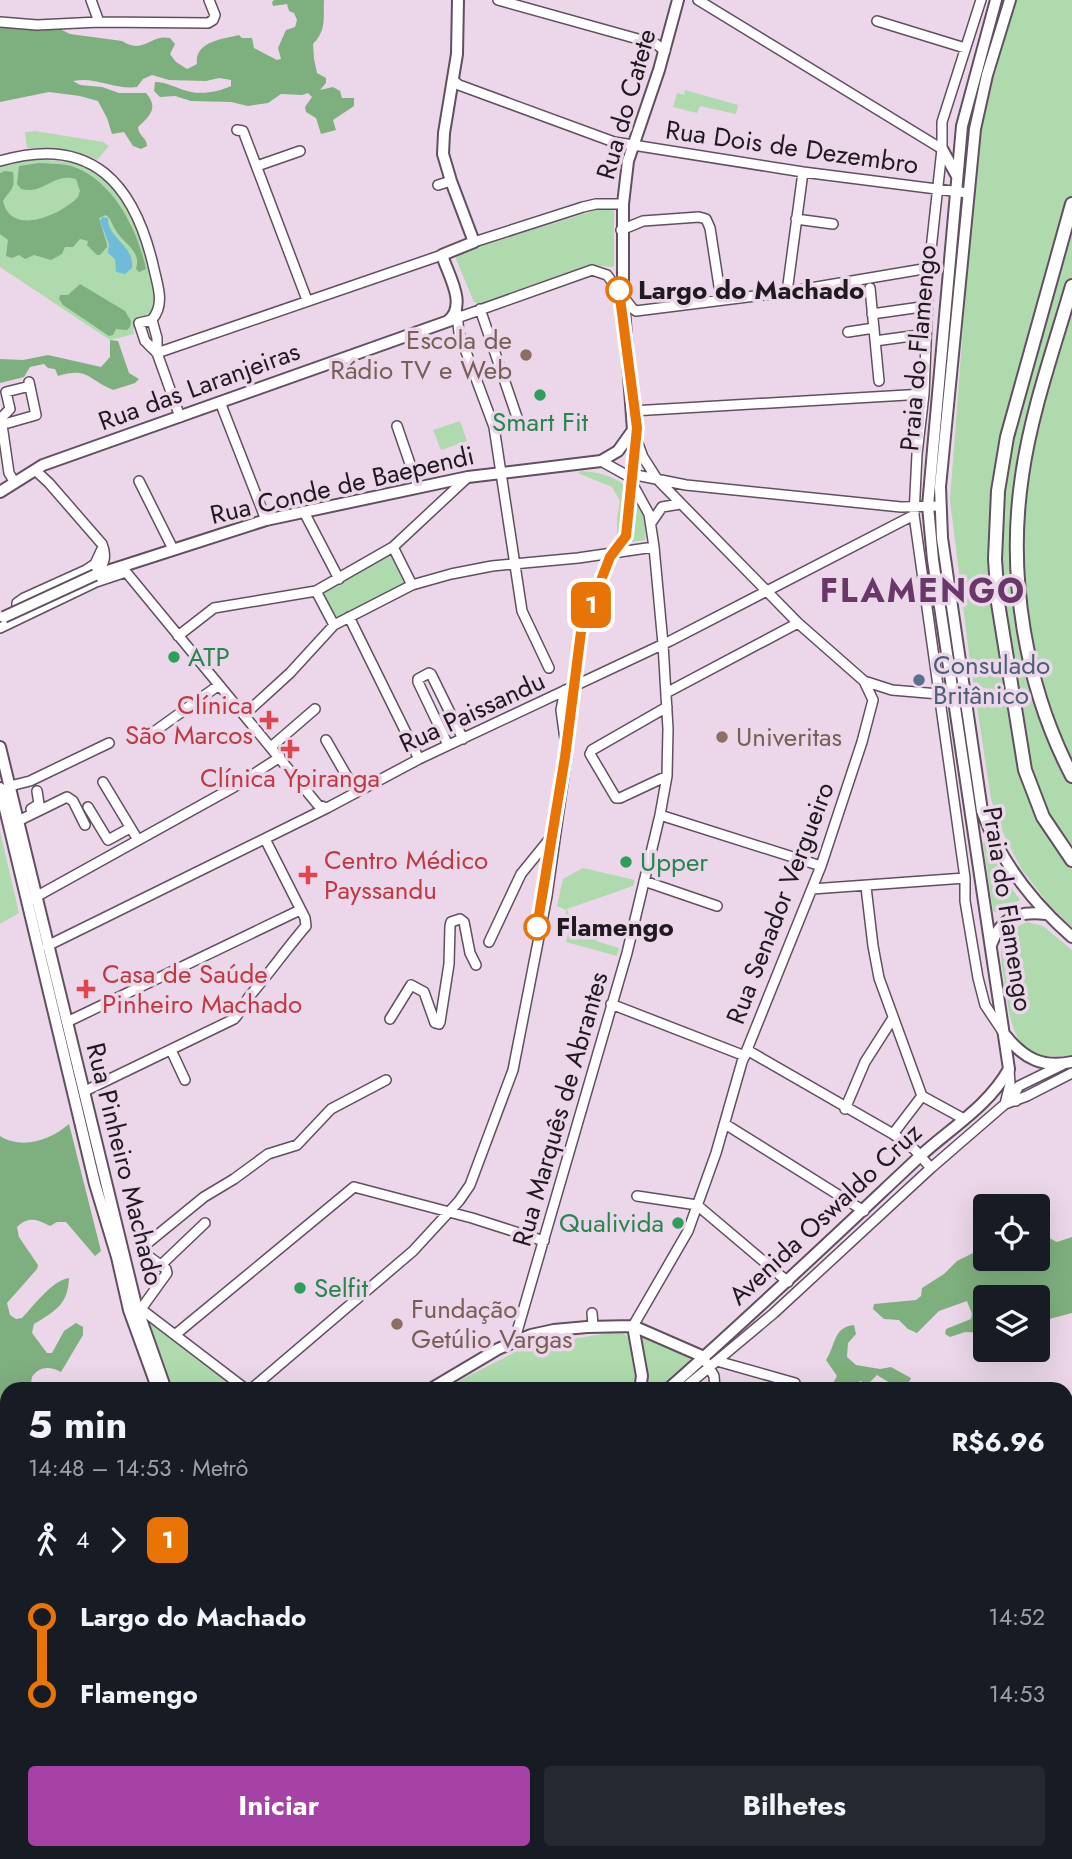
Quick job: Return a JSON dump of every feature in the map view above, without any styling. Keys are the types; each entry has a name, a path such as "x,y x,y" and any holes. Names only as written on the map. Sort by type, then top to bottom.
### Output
{"highway":[{"path":"1072,204 1007,437 998,491 995,559 998,603 1025,770 1035,799 1053,834 1072,860"},
{"path":"1072,286 1028,442 1021,476 1017,523 1017,576 1031,660 1052,731 1072,776"}],"main road":[{"path":"454,315 442,255 474,242 443,154 457,54 458,0"},
{"name":"Rua do Catete","path":"633,430 623,295 623,204 628,161 665,51 678,0"},
{"name":"Praia do Flamengo","path":"996,0 962,126 928,506 933,560 1004,1034"},
{"name":"Praia do Flamengo","path":"1010,0 975,129 940,486 942,538 982,811 989,831 1021,884 1046,914 1072,937"},
{"path":"942,149 957,176"},
{"name":"Rua das Laranjeiras","path":"0,492 43,465 454,315"},
{"path":"601,461 618,451 633,430"},
{"name":"Rua Conde de Baependi","path":"0,619 97,574 171,544 266,520 468,477 601,461"},
{"name":"Rua Pinheiro Machado","path":"0,747 5,787 80,1124 135,1308"},
{"name":"Rua Pinheiro Machado","path":"5,787 18,819 31,899 47,946 85,1091 135,1308"},
{"path":"990,947 999,927 1010,918 1046,914"},
{"path":"1004,1034 1028,1058 1044,1064 1070,1066"},
{"path":"1004,1034 1009,1069"},
{"name":"Avenida Oswaldo Cruz","path":"679,1382 710,1362 788,1282 920,1155 998,1089 1009,1069"},
{"path":"135,1308 156,1382"},
{"path":"135,1308 163,1382"},
{"path":"441,1382 471,1363 514,1342 536,1334 593,1326 633,1326 710,1362"},
{"path":"633,1326 641,1382"}],"street":[{"path":"91,0 99,22"},
{"path":"0,22 37,25 99,22 208,23 215,15 209,0"},
{"path":"498,0 656,44 665,51"},
{"path":"698,0 942,149"},
{"name":"Praia do Flamengo","path":"981,0 942,122 942,149 929,268 924,394 914,511 965,878 965,901 985,1005 1004,1034"},
{"path":"877,21 965,48"},
{"name":"Rua Dois de Dezembro","path":"454,81 614,142 803,172 968,193"},
{"path":"237,130 243,131 307,300"},
{"path":"257,166 300,151"},
{"path":"0,161 34,154 73,157 99,168 114,181 135,211 150,252 160,300 158,312 152,320 158,338 157,353 180,417"},
{"path":"787,292 803,172"},
{"path":"438,185 451,181"},
{"path":"474,242 583,207 623,204"},
{"path":"621,230 643,221 699,217 709,222 721,299"},
{"path":"796,219 833,224"},
{"path":"157,353 442,255"},
{"path":"549,668 522,611 494,428 454,315 469,313 592,270 607,275 636,311 787,292 929,268"},
{"path":"870,288 879,381"},
{"path":"872,314 928,306"},
{"path":"480,309 520,423"},
{"path":"459,332 469,313"},
{"path":"848,332 874,328"},
{"path":"875,341 926,334"},
{"path":"8,422 36,415 30,383 6,392 10,409 1,418 9,473 15,483"},
{"path":"632,411 924,394"},
{"path":"220,402 266,520"},
{"path":"397,426 418,487"},
{"path":"633,430 643,457 657,479 798,623 864,681 886,689 939,694"},
{"path":"601,461 628,476 636,475 686,485 901,507 914,511 928,506 940,506"},
{"path":"35,470 50,483 102,544 106,552 105,560 97,574"},
{"name":"Rua Marquês de Abrantes","path":"514,1342 627,953 667,776 667,706 651,523 641,497 628,476"},
{"path":"178,636 214,608 316,592 393,547 468,477"},
{"path":"139,481 171,544"},
{"path":"681,505 680,498 686,485"},
{"path":"651,523 662,507 681,505"},
{"name":"Rua Paissandu","path":"47,946 265,839 419,759 663,644 914,511"},
{"path":"304,512 339,579"},
{"path":"18,620 17,603 95,564 102,544"},
{"path":"393,547 412,584"},
{"path":"244,715 290,673 334,625 412,584 513,564 654,547"},
{"path":"111,569 127,574 321,809"},
{"path":"0,628 96,582 127,574"},
{"path":"316,592 334,625"},
{"path":"349,617 419,759"},
{"path":"666,693 798,623"},
{"path":"448,745 418,682 418,679 429,673 463,739"},
{"path":"864,681 873,700 886,689"},
{"path":"144,739 219,685"},
{"path":"258,1382 389,1272 440,1223 470,1185 513,1070 558,830 567,754 561,710 565,690"},
{"path":"547,699 561,710"},
{"name":"Rua Senador Vergueiro","path":"633,1326 688,1231 746,1053 821,866 873,700"},
{"path":"667,706 592,750 590,754 617,798 667,776"},
{"path":"271,747 315,709"},
{"path":"326,740 356,792"},
{"path":"5,787 30,781 109,743"},
{"path":"31,899 234,787 279,757"},
{"path":"103,782 138,840"},
{"path":"18,819 39,804 37,791"},
{"path":"18,819 67,797 73,801 85,825"},
{"path":"88,807 108,840 130,828"},
{"path":"660,815 821,866"},
{"path":"489,942 521,874 558,830"},
{"path":"85,1091 229,1023 306,926 265,839"},
{"path":"812,889 965,878"},
{"path":"643,881 717,906"},
{"path":"866,887 875,961 922,1096 964,1119"},
{"path":"67,1022 300,910"},
{"path":"390,1019 411,985 424,992 435,1023 439,1024 449,964 450,926 454,920 460,919 464,922 470,953 476,965"},
{"path":"611,1004 746,1053 893,1134 920,1155 931,1168"},
{"path":"845,1109 865,1062 893,1018"},
{"path":"171,1050 185,1080"},
{"path":"1009,1069 1010,1084 1005,1104 1016,1101 1014,1094 1019,1086 1070,1066"},
{"path":"238,1382 176,1334 135,1308 167,1273 144,1253 143,1247 174,1220 268,1154 297,1145 331,1109 386,1080"},
{"path":"893,1134 922,1096"},
{"name":"Avenida Oswaldo Cruz","path":"690,1382 710,1362 774,1313 931,1168 1005,1104"},
{"path":"725,1124 864,1211"},
{"path":"176,1334 354,1187 544,1241"},
{"path":"637,1196 697,1205 788,1282"},
{"path":"425,1205 440,1223"},
{"path":"161,1265 205,1223"},
{"path":"592,1313 593,1326"},
{"path":"715,1382 710,1362 795,1382"}],"green space":[{"path":"274,0 324,0 322,29 313,44 317,73 326,78 326,83 320,90 333,87 340,91 342,98 354,98 354,106 333,120 336,130 321,134 316,118 306,112 305,107 312,97 308,93 281,94 268,103 248,106 231,102 191,101 175,96 160,97 154,91 155,82 198,93 231,86 231,80 219,78 206,81 169,80 152,75 143,79 137,87 121,87 89,80 73,81 80,85 102,87 119,93 146,93 152,107 149,115 138,127 147,146 141,149 133,146 124,132 112,134 98,101 49,92 0,102 0,24 54,26 70,34 122,41 136,46 170,38 175,44 170,54 187,69 197,64 197,57 204,46 239,35 242,38 252,38 254,48 277,60 281,59 278,48 286,30 295,27 297,20 287,4 273,6"},
{"path":"1016,0 1072,0 1072,927 1051,907 1022,870 1004,835 991,799 950,500 976,157 988,97"},
{"path":"685,90 738,105 736,114 700,106 697,113 673,107 677,93 684,95"},
{"path":"35,131 103,142 109,146 97,160 72,151 27,148 25,132"},
{"path":"36,159 84,167 105,181 124,205 148,259 155,291 153,314 136,320 134,334 110,340 0,267 0,167"},
{"path":"39,163 73,166 103,185 131,225 146,269 139,272 136,269 134,252 106,215 99,218 107,244 100,255 87,245 88,241 80,239 73,247 65,247 62,254 51,260 34,255 25,259 19,255 12,258 6,256 8,240 0,234 0,173 13,172 13,185 3,201 8,212 16,218 38,219 61,210 78,197 80,191 76,179 61,178 36,189 21,189 17,184 19,166"},
{"name":"Largo do Machado","path":"609,206 614,209 614,267 588,265 479,304 474,302 456,259 458,253"},
{"path":"80,284 125,311 131,321 130,327 127,330 116,329 113,335 109,336 63,305 59,299 60,295 68,295"},
{"path":"110,340 118,341 129,373 139,379 135,383 113,390 82,374 58,376 55,369 44,364 30,367 24,377 0,383 0,359 23,360 48,355 101,367 110,357"},
{"path":"460,421 467,441 441,450 433,430"},
{"path":"581,471 609,476 630,490 642,511 645,540 617,544 620,501 612,487 578,473"},
{"path":"390,554 404,583 338,619 322,593"},
{"path":"0,831 19,913 0,924"},
{"path":"985,842 1001,873 1020,900 997,913 993,911 983,843"},
{"path":"583,868 635,880 633,886 567,909 573,927 594,920 596,941 619,948 617,956 566,942 570,924 565,922 566,910 557,906 563,879"},
{"path":"1027,922 1043,926 1072,950 1072,1055 1039,1054 1028,1049 1014,1030 1007,1002 1001,951 1007,931"},
{"path":"69,1124 101,1251 95,1256 66,1222 57,1222 50,1226 37,1220 29,1220 21,1224 17,1227 19,1237 38,1265 7,1303 10,1315 16,1319 22,1318 49,1289 69,1278 63,1301 54,1311 34,1324 32,1333 47,1353 52,1353 64,1331 76,1323 83,1327 83,1335 61,1372 49,1368 41,1369 35,1373 31,1382 0,1382 0,1136 27,1143 45,1139"},
{"path":"1072,1237 1072,1313 1050,1319 1050,1285 973,1285 973,1332 950,1337 945,1334 946,1329 971,1319 967,1301 939,1311 917,1333 899,1320 884,1319 873,1309 874,1304 916,1300 921,1296 922,1288 944,1274 957,1261 973,1253 973,1271 1050,1271 1050,1238 1057,1242"},
{"path":"145,1315 230,1382 168,1382"},
{"path":"854,1325 856,1334 848,1343 847,1357 856,1365 880,1369 891,1367 911,1378 909,1382 888,1382 877,1375 870,1382 834,1382 837,1376 826,1360 839,1333 847,1326"},
{"path":"620,1331 628,1337 634,1382 457,1382 525,1347"},
{"path":"642,1337 688,1357 691,1361 666,1382 647,1382"}],"water":[{"path":"102,217 108,218 112,231 132,260 132,268 125,274 116,272 115,259 108,253 109,244 100,221"}],"metro line":[{"name":"1","path":"537,927 565,757 581,632 610,557 626,536 637,428 619,290"}],"place":[{"name":"Largo do Machado","path":"619,290"},
{"name":"Escola de Rádio TV e Web","path":"526,355"},
{"name":"Smart Fit","path":"540,395"},
{"name":"ATP","path":"174,657"},
{"name":"Consulado Britânico","path":"919,680"},
{"name":"Clínica São Marcos","path":"269,720"},
{"name":"Univeritas","path":"722,737"},
{"name":"Clínica Ypiranga","path":"290,749"},
{"name":"Upper","path":"626,862"},
{"name":"Centro Médico Payssandu","path":"308,875"},
{"name":"Flamengo","path":"537,927"},
{"name":"Casa de Saúde Pinheiro Machado","path":"86,989"},
{"name":"Qualivida","path":"678,1223"},
{"name":"Selfit","path":"300,1288"},
{"name":"Fundação Getúlio Vargas","path":"397,1324"}],"district":[{"name":"FLAMENGO","path":"923,590"}]}
